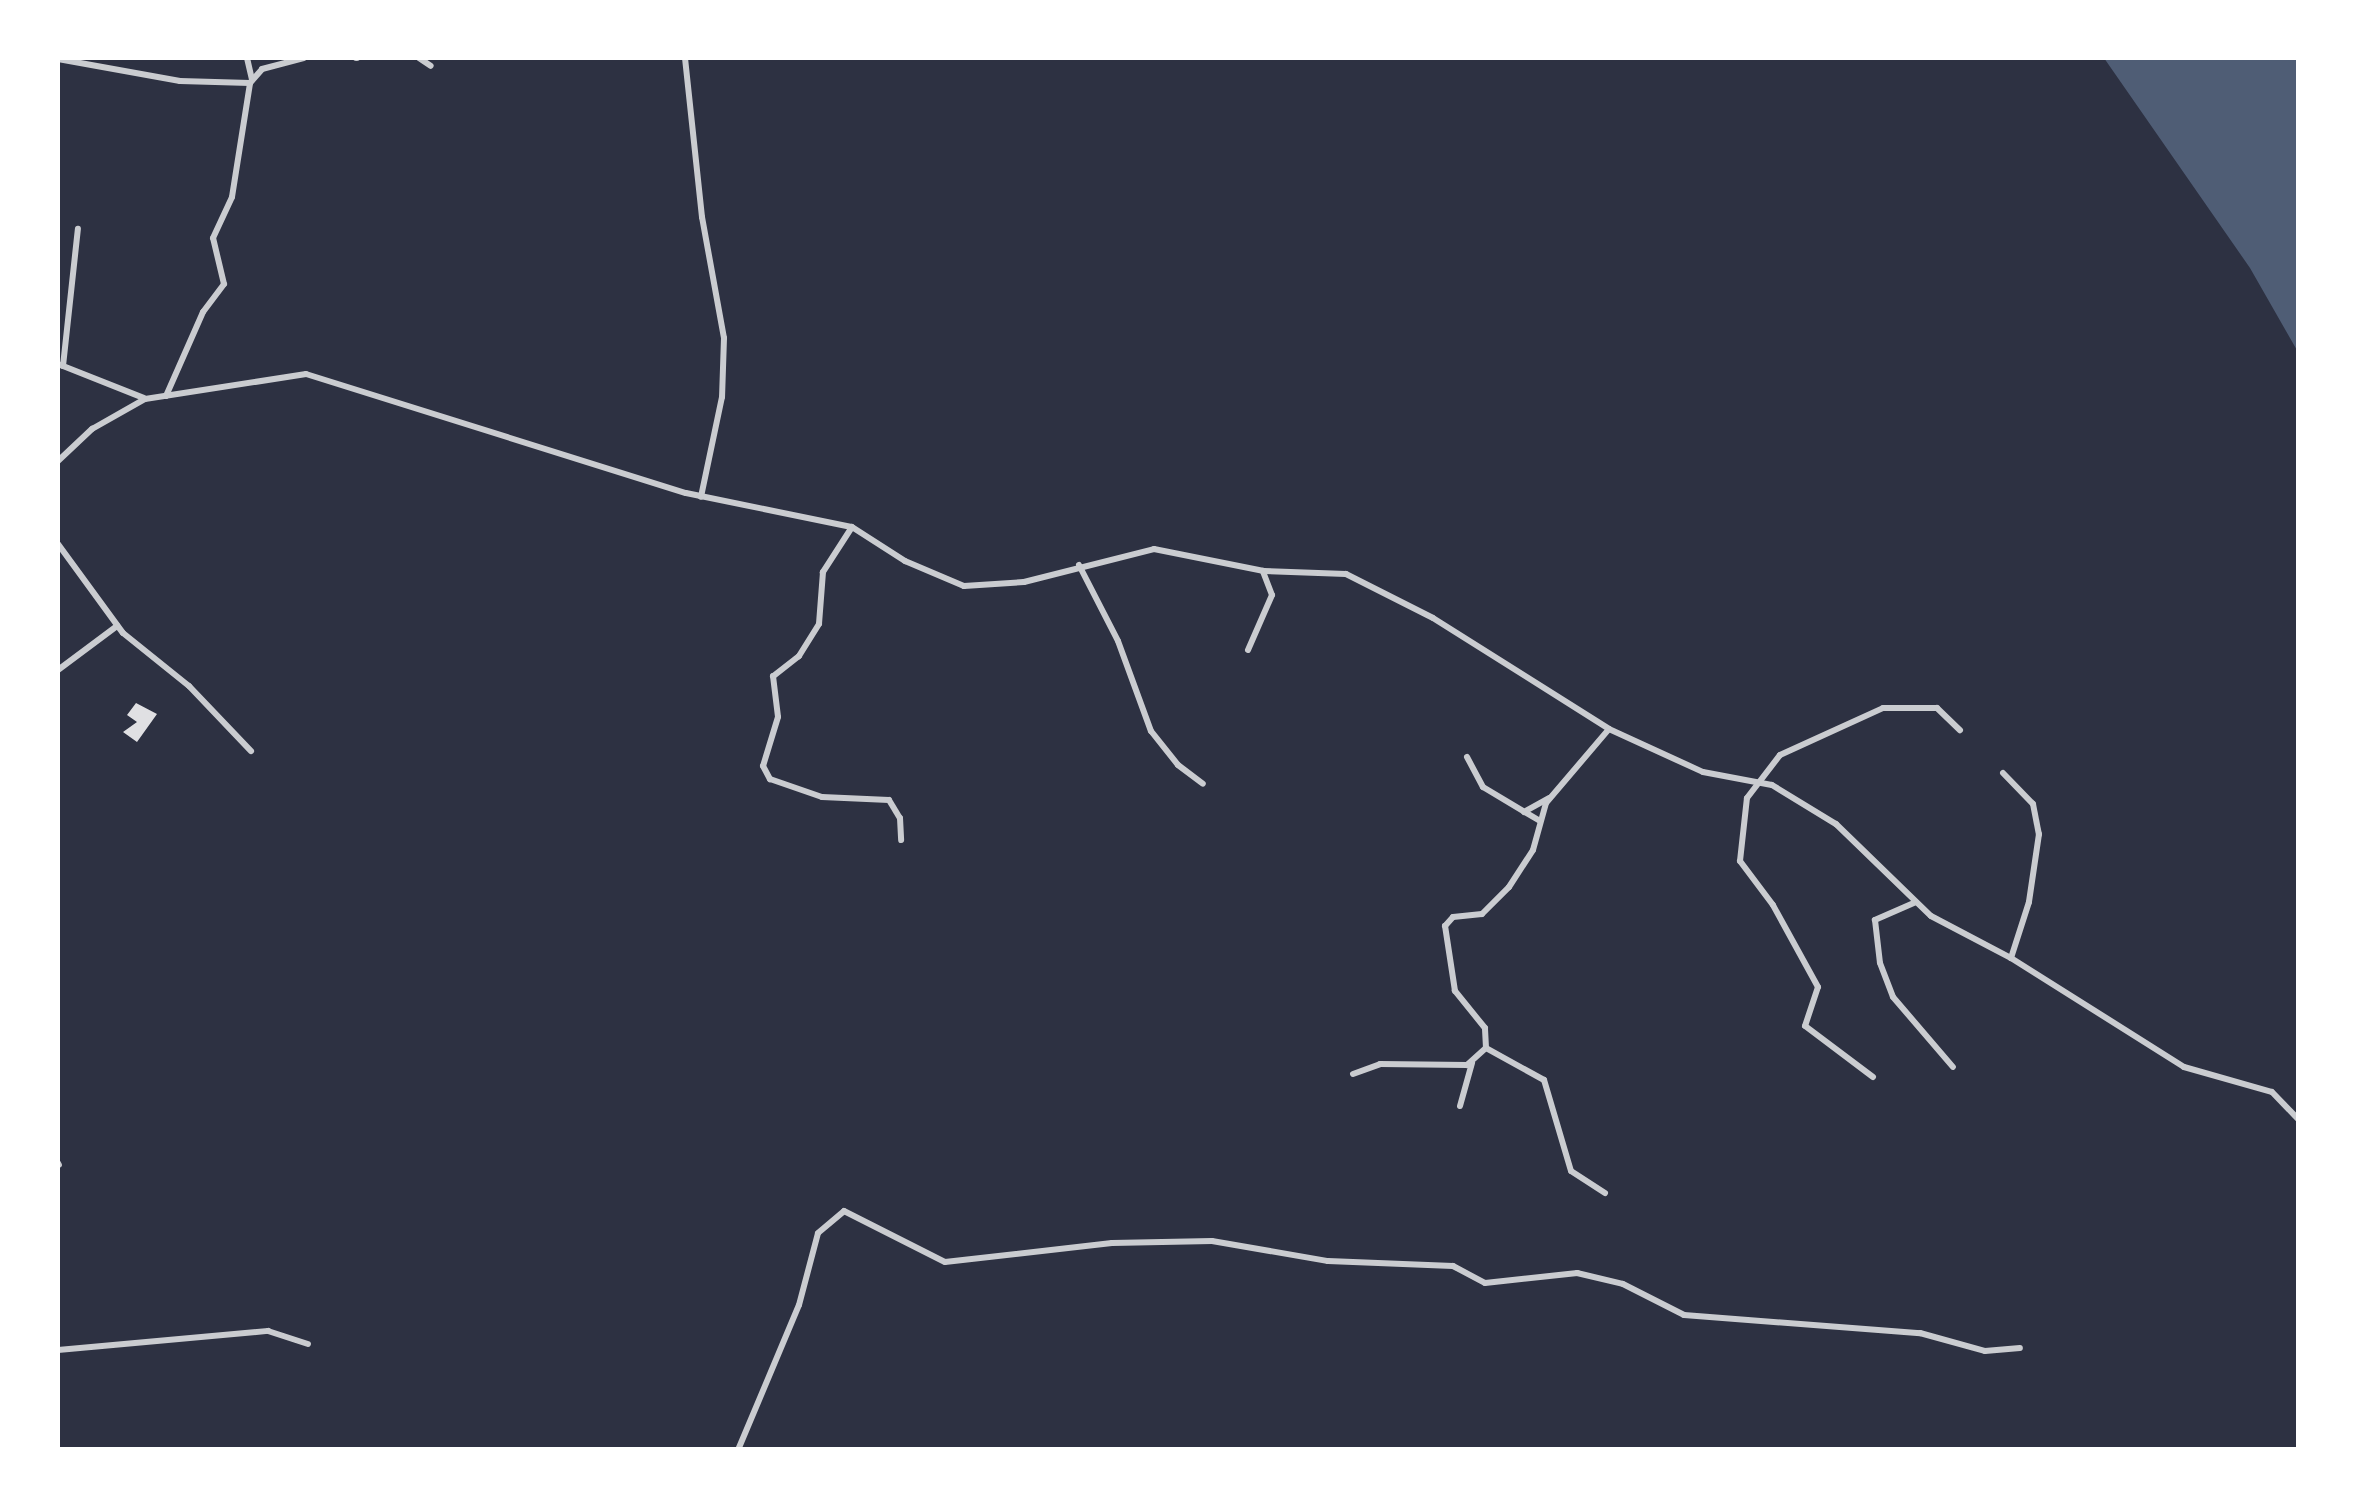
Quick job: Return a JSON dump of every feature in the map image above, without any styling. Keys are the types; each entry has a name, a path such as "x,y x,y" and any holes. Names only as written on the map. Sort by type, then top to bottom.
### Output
{"street":[{"path":"165,397 203,312 224,284 213,238 232,197 251,81 247,58"},
{"path":"58,59 180,81 251,81 262,69 304,58"},
{"path":"420,58 432,66"},
{"path":"684,58 702,217 724,338 722,397 701,497"},
{"path":"78,229 60,365 145,399"},
{"path":"58,461 92,429 145,399 306,374 701,497 852,526 905,561 964,586 992,588 1154,549 1262,570 1346,574 1444,625 1609,729 1703,772 1756,782 1836,824 1916,902 2184,1067 2272,1092 2298,1119"},
{"path":"852,526 823,572 819,624 799,656 774,676 778,717 763,766 770,779 822,797 889,800 900,818 901,840"},
{"path":"58,544 117,626 189,686 251,751"},
{"path":"1080,565 1118,641 1151,730 1178,765 1203,784"},
{"path":"1248,650 1272,595 1262,570"},
{"path":"58,670 117,626"},
{"path":"1873,1077 1804,1026 1817,995 1813,973 1740,861 1756,782 1810,736 1882,708 1937,708 1960,730"},
{"path":"1460,1106 1473,1062 1486,1048 1484,1028 1455,992 1444,926 1454,916 1482,914 1509,887 1533,850 1540,820 1553,796 1609,729"},
{"path":"1466,757 1483,787 1540,820"},
{"path":"2003,772 2033,804 2039,834 2029,902 2011,958"},
{"path":"1524,812 1553,796"},
{"path":"1916,902 1875,920 1880,963 1892,997 1954,1066"},
{"path":"1486,1048 1544,1080 1570,1171 1605,1193"},
{"path":"1353,1074 1380,1064 1473,1062"},
{"path":"738,1450 798,1305 818,1233 844,1211 945,1262 1112,1243 1212,1240 1328,1261 1453,1266 1486,1284 1577,1273 1623,1284 1684,1315 1920,1332 1986,1351 2020,1348"},
{"path":"58,1350 268,1331 308,1344"}],"water":[{"path":"2104,58 2298,58 2298,352 2250,268"}],"building":[{"path":"136,703 157,714 137,742 123,732 137,722 127,715"}]}
